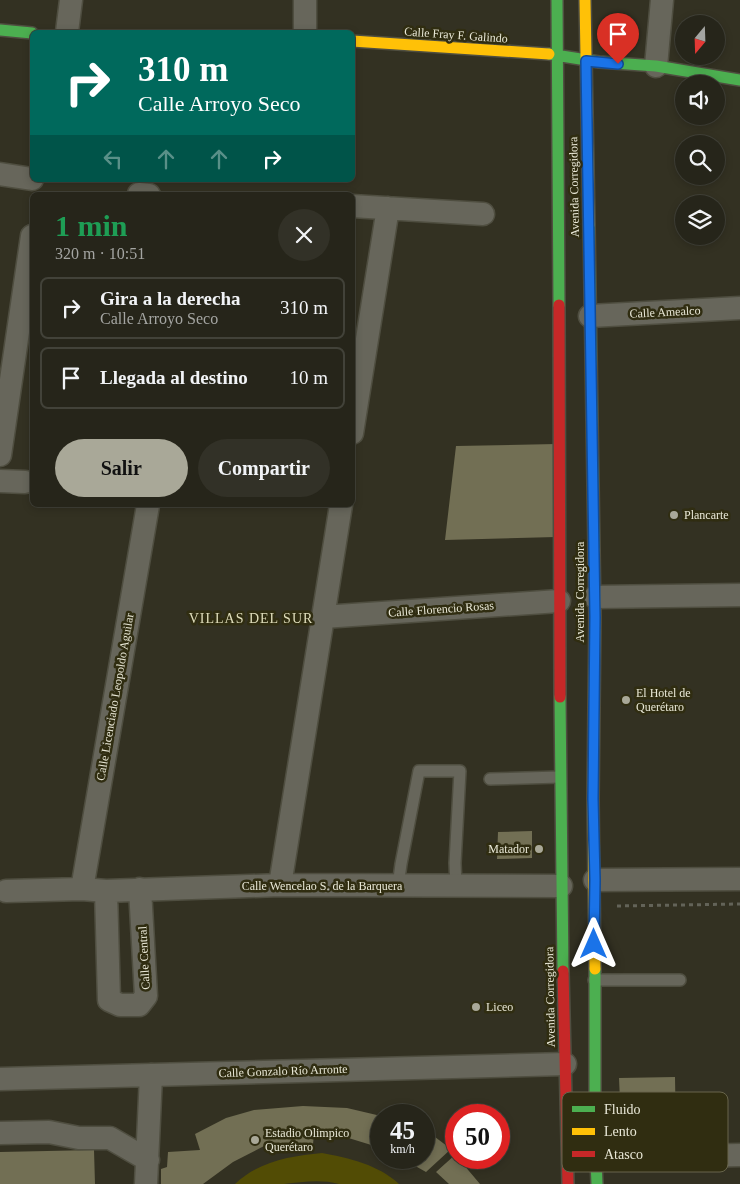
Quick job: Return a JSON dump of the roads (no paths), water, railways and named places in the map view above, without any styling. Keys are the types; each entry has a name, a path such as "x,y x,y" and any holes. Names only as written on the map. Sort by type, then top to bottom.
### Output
{"main road":[{"name":"Avenida Corregidora","path":"557,0 560,777 566,1092"},
{"name":"Avenida Corregidora","path":"584,0 595,597 593,799 595,1092"},
{"path":"0,30 30,33"},
{"name":"Calle Fray F. Galindo","path":"355,41 558,55 586,61 656,66 740,80"}],"street":[{"path":"67,30 71,0"},
{"path":"305,0 306,30"},
{"path":"656,66 662,0"},
{"path":"0,174 30,181"},
{"path":"355,206 483,214"},
{"path":"355,414 388,208"},
{"path":"0,455 10,315 30,243"},
{"name":"Calle Amealco","path":"590,316 740,308"},
{"path":"0,481 25,482"},
{"name":"Calle Licenciado Leopoldo Aguilar","path":"82,889 148,507"},
{"path":"280,886 341,507"},
{"path":"595,597 740,595"},
{"name":"Calle Florencio Rosas","path":"323,617 559,601"},
{"path":"595,880 740,879"},
{"name":"Calle Wencelao S. de la Barquera","path":"6,891 82,889 106,891 280,886 561,886"},
{"name":"Calle Central","path":"106,891 109,1000 120,1005 139,1005 146,996 140,889"},
{"name":"Calle Gonzalo Río Arronte","path":"0,1079 565,1064"},
{"path":"146,1184 150,1075"},
{"path":"0,1133 49,1132 79,1138 110,1138 148,1160"}],"lane":[{"path":"398,886 420,771 460,771 455,863 456,886"},
{"path":"490,779 560,777"},
{"path":"594,980 680,980"}],"place":[{"name":"Plancarte","path":"674,515"},
{"name":"El Hotel de Querétaro","path":"626,700"},
{"name":"Matador","path":"539,849"},
{"name":"Liceo","path":"476,1007"},
{"name":"Estadio Olimpico Querétaro","path":"255,1140"}],"district":[{"name":"VILLAS DEL SUR","path":"251,618"}]}
